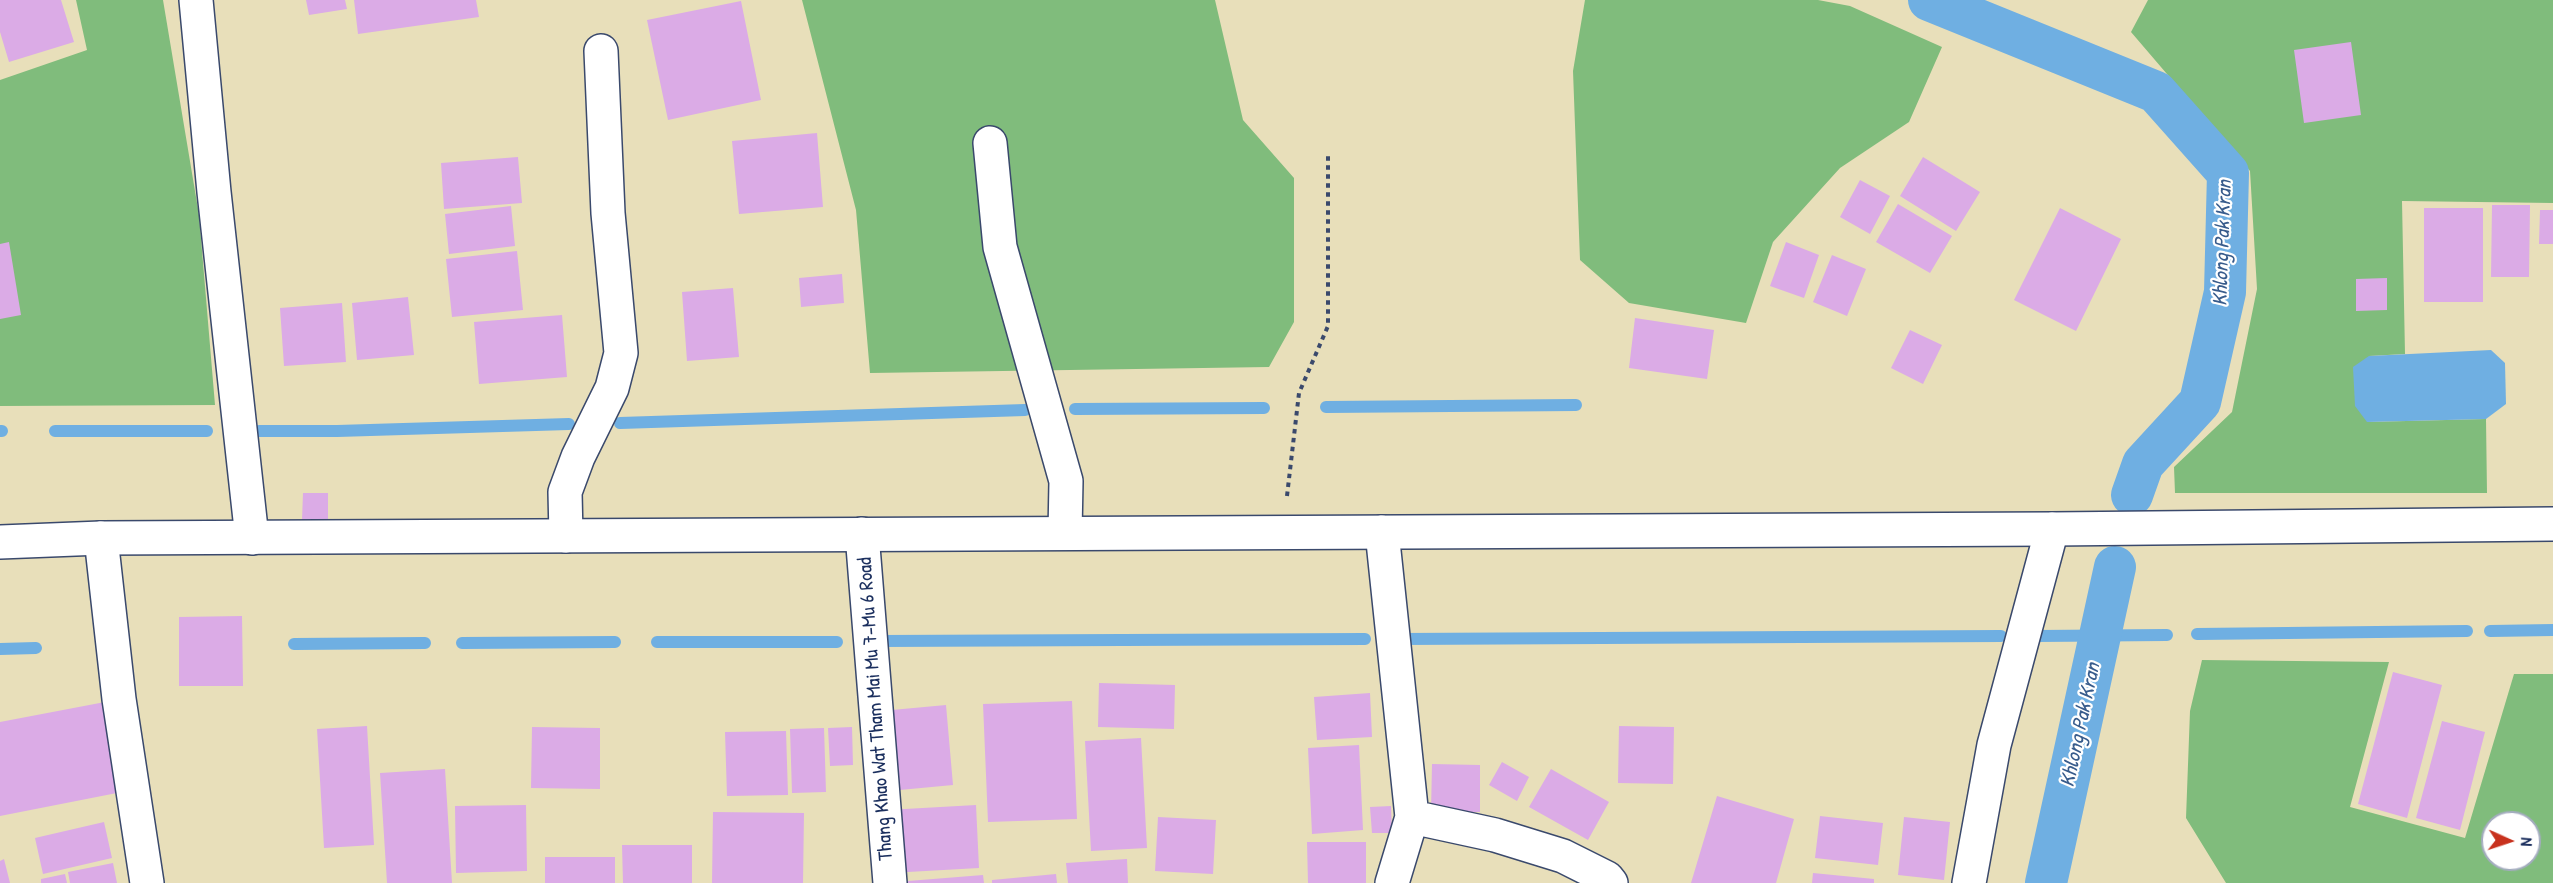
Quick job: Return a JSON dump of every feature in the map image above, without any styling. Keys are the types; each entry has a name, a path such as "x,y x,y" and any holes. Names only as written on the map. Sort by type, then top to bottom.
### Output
{"street":[{"path":"196,0 214,192 252,538"},
{"path":"566,536 565,492 578,457 612,388 621,353 608,213 601,51"},
{"path":"990,142 1000,247 1066,481 1065,533"},
{"path":"0,542 101,538 2052,529 2553,524"},
{"path":"1970,883 1994,745 2052,529"},
{"path":"1382,532 1412,817 1392,883"},
{"name":"Thang Khao Wat Tham Mai Mu 7-Mu 6 Road","path":"862,534 890,883"},
{"path":"101,538 119,699 147,883"},
{"path":"1412,817 1495,836 1563,856 1607,878 1611,883"}],"path":[{"path":"1284,533 1299,393 1328,326 1328,153"}],"green space":[{"path":"76,0 163,0 199,215 215,405 0,406 0,80 87,50"},
{"path":"802,0 1215,0 1243,120 1294,178 1294,322 1269,367 870,373 856,210"},
{"path":"1585,0 1818,0 1850,6 1942,47 1909,122 1840,168 1773,242 1746,323 1629,303 1580,260 1573,71"},
{"path":"2148,0 2553,0 2553,203 2402,201 2405,354 2369,356 2367,422 2486,419 2487,493 2175,493 2174,467 2232,412 2257,289 2250,171 2131,32"},
{"path":"2202,660 2389,662 2350,807 2465,838 2514,674 2553,674 2553,883 2226,883 2186,818 2190,711"}],"water":[{"path":"2491,350 2505,363 2506,404 2486,419 2367,422 2355,406 2353,367 2369,356"}],"building":[{"path":"0,0 61,0 74,42 9,62 0,32"},
{"path":"306,0 345,0 347,9 309,15"},
{"path":"354,0 476,0 479,17 358,34"},
{"path":"741,1 761,100 668,120 647,20"},
{"path":"2351,42 2361,115 2304,123 2294,50"},
{"path":"817,133 823,207 739,214 732,141"},
{"path":"518,157 522,203 444,209 441,163"},
{"path":"1923,157 1980,192 1956,231 1900,196"},
{"path":"1860,180 1890,196 1870,234 1840,217"},
{"path":"1898,204 1952,236 1930,273 1876,242"},
{"path":"2492,205 2530,205 2529,277 2491,277"},
{"path":"511,206 515,246 449,254 445,214"},
{"path":"2060,208 2121,239 2076,331 2014,300"},
{"path":"2424,208 2483,208 2483,302 2424,302"},
{"path":"2540,210 2553,210 2553,244 2539,244"},
{"path":"9,242 21,315 0,319 0,244"},
{"path":"1786,242 1819,255 1804,298 1770,286"},
{"path":"517,251 523,310 452,317 446,259"},
{"path":"1832,255 1866,269 1847,316 1813,302"},
{"path":"842,274 844,303 801,307 799,278"},
{"path":"2387,278 2387,310 2356,311 2356,279"},
{"path":"733,288 739,357 687,361 682,292"},
{"path":"408,297 414,355 357,360 352,303"},
{"path":"342,303 346,362 284,366 280,308"},
{"path":"562,315 567,377 479,384 474,322"},
{"path":"1635,318 1714,330 1707,379 1629,368"},
{"path":"1910,330 1942,345 1923,384 1891,368"},
{"path":"303,493 328,493 328,521 302,520"},
{"path":"242,616 243,686 179,686 179,617"},
{"path":"2393,672 2442,685 2407,818 2358,804"},
{"path":"1099,683 1175,685 1174,729 1098,727"},
{"path":"1370,693 1372,737 1317,740 1314,697"},
{"path":"1072,701 1077,819 988,822 983,704"},
{"path":"105,702 122,792 0,816 0,722"},
{"path":"946,705 953,785 889,791 881,711"},
{"path":"2442,721 2485,732 2460,830 2416,818"},
{"path":"367,726 374,845 324,848 317,729"},
{"path":"1619,726 1674,727 1673,784 1618,783"},
{"path":"532,727 600,728 600,789 531,788"},
{"path":"852,727 853,765 830,766 828,728"},
{"path":"824,728 826,792 792,793 790,729"},
{"path":"786,731 788,795 727,796 725,732"},
{"path":"1141,738 1147,848 1091,851 1085,741"},
{"path":"1359,745 1363,830 1312,834 1308,748"},
{"path":"1502,762 1529,777 1517,801 1489,785"},
{"path":"1432,764 1480,765 1480,812 1431,812"},
{"path":"445,769 452,883 387,883 380,773"},
{"path":"1551,769 1609,802 1588,840 1529,807"},
{"path":"1717,796 1794,819 1776,883 1691,883"},
{"path":"526,805 527,871 456,873 455,806"},
{"path":"976,805 979,868 890,873 887,810"},
{"path":"1391,806 1392,833 1372,833 1370,807"},
{"path":"713,812 804,813 803,883 712,883"},
{"path":"1820,816 1883,823 1878,865 1815,858"},
{"path":"1158,817 1216,820 1213,874 1155,871"},
{"path":"1904,817 1950,822 1944,880 1898,875"},
{"path":"104,822 112,858 43,874 35,838"},
{"path":"1307,842 1366,842 1366,883 1308,883"},
{"path":"622,845 692,845 692,883 623,883"},
{"path":"545,857 615,857 615,883 545,883"},
{"path":"4,859 10,883 0,883 0,861"},
{"path":"1127,859 1128,883 1068,883 1066,863"},
{"path":"113,863 117,883 70,883 68,872"},
{"path":"1813,873 1874,879 1874,883 1812,883"},
{"path":"65,874 67,883 41,883 41,879"},
{"path":"1056,874 1057,883 992,883 992,880"},
{"path":"983,875 984,883 908,883 908,881"}],"waterway":[{"name":"Khlong Pak Kran","path":"1929,0 2156,92 2228,173 2225,292 2200,402 2143,464 2132,495"},
{"path":"1326,407 1576,405"},
{"path":"1075,409 1264,408"},
{"path":"620,423 1025,410"},
{"path":"259,431 569,424"},
{"path":"55,431 207,431"},
{"name":"Khlong Pak Kran","path":"2046,883 2115,567"},
{"path":"2490,631 2553,630"},
{"path":"2197,634 2467,631"},
{"name":"Khlong Pak Kran","path":"2037,636 2167,635"},
{"path":"1401,639 2001,636"},
{"path":"880,641 1365,639"},
{"path":"462,643 615,642"},
{"path":"657,642 837,642"},
{"path":"294,644 425,643"},
{"path":"0,649 36,648"}]}
